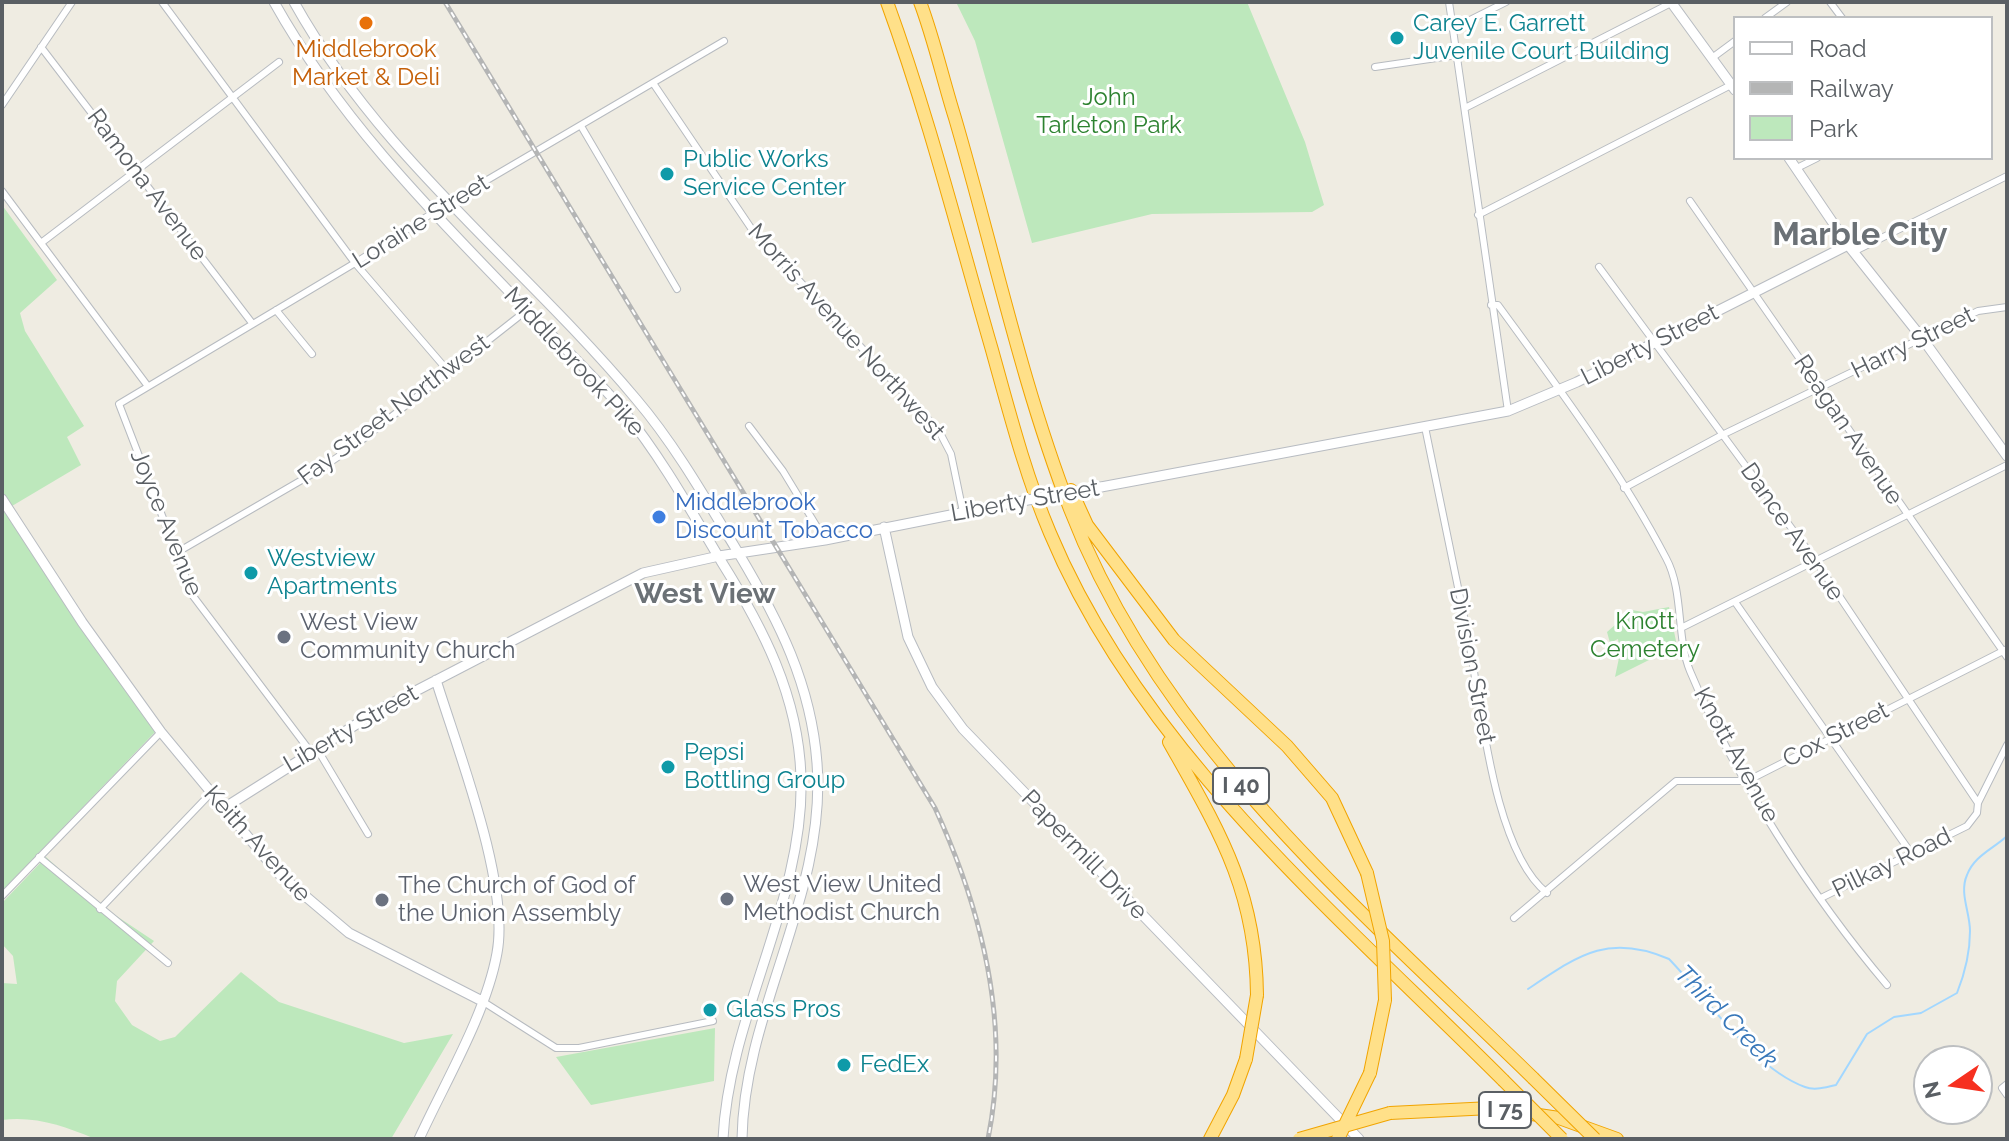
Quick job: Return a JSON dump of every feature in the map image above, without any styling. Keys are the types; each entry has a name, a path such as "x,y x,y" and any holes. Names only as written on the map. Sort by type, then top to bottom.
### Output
{"highway":[{"name":"I 40","path":"887,2 926,110 1018,443 1050,534 1099,627 1175,740 1226,801 1562,1139"},
{"name":"I 40","path":"920,2 1042,427 1071,511 1104,582 1147,658 1196,731 1248,794 1331,880 1595,1139"},
{"path":"1042,427 1087,525 1174,640 1287,746 1332,798 1367,873 1383,941 1385,1000 1370,1073 1338,1139"},
{"path":"1132,677 1221,834 1241,880 1253,936 1257,995 1246,1059 1233,1095 1210,1139"},
{"name":"I 75","path":"1299,1139 1390,1113 1491,1108 1559,1118 1617,1139"}],"main road":[{"name":"Middlebrook Pike","path":"274,2 299,45 351,120 433,213 623,411 655,452 768,640 793,715 801,774 800,812 794,853 734,1053 725,1097 723,1139"},
{"name":"Middlebrook Pike","path":"294,2 313,35 375,121 448,203 637,400 670,442 779,621 799,671 814,735 818,807 811,857 752,1055 742,1100 742,1139"},
{"path":"1671,2 1733,87"},
{"path":"299,45 313,35"},
{"path":"1791,160 1851,248 1922,338 2007,456"},
{"name":"Liberty Street","path":"224,808 313,749 436,680 643,573 719,556 825,540 1508,411 1560,390 1851,248"},
{"name":"Keith Avenue","path":"2,499 82,622 161,732 284,879 349,933 482,1001"},
{"name":"Papermill Drive","path":"884,527 908,637 932,687 963,729 1359,1139"},
{"path":"419,1139 482,1001 500,936 497,889 436,680"}],"street":[{"path":"2,105 72,2"},
{"path":"162,2 355,263 448,371"},
{"path":"1449,2 1508,411"},
{"path":"1452,29 1506,2"},
{"path":"1465,108 1671,2"},
{"path":"1768,16 1787,2"},
{"name":"Loraine Street","path":"119,404 355,263 448,203 724,41"},
{"path":"1712,58 1733,42"},
{"name":"Ramona Avenue","path":"41,47 252,323"},
{"path":"1375,67 1457,55"},
{"path":"41,243 279,62"},
{"name":"Morris Avenue Northwest","path":"653,83 753,231 939,431 951,454 963,512"},
{"path":"1478,215 1733,87"},
{"path":"581,126 677,289"},
{"path":"1797,168 1813,160"},
{"name":"Liberty Street","path":"1851,248 2007,176"},
{"path":"2,191 147,385"},
{"name":"Reagan Avenue","path":"1690,201 1905,513 2006,652"},
{"name":"Dance Avenue","path":"1599,267 1815,560 1905,699 1978,803"},
{"name":"Knott Avenue","path":"1494,305 1560,390 1668,562 1689,668 1747,781 1821,898 1887,985"},
{"name":"Harry Street","path":"1624,488 1722,435 1978,311 2007,307"},
{"path":"276,310 312,354"},
{"name":"Fay Street Northwest","path":"176,553 319,470 527,310"},
{"name":"Joyce Avenue","path":"119,404 193,596 206,617 313,749 368,834"},
{"path":"749,426 783,471 825,540"},
{"name":"Division Street","path":"1425,427 1474,665 1494,787 1533,882 1547,893"},
{"path":"1681,628 1905,513 2007,465"},
{"path":"1735,602 1911,853"},
{"name":"Cox Street","path":"1514,918 1676,781 1747,781 1905,699 2006,652"},
{"path":"2,896 161,732"},
{"name":"Pilkay Road","path":"1821,898 1967,826 1977,813 1978,803 2007,745"},
{"path":"100,909 211,793"},
{"path":"39,857 168,963"},
{"name":"Keith Avenue","path":"482,1001 556,1048 579,1048 713,1021"},
{"path":"2007,1084 2002,1088 2007,1095"}],"green space":[{"name":"John Tarleton Park","path":"956,2 1247,2 1305,142 1324,205 1312,212 1152,214 1032,243 975,41"},
{"path":"2,205 57,280 20,313 25,331 84,426 67,437 81,465 12,506 2,491"},
{"path":"2,504 156,731 2,891"},
{"name":"Knott Cemetery","path":"1669,607 1677,646 1615,677 1620,653 1618,639 1610,643 1607,632 1632,610 1643,612"},
{"path":"46,857 97,903 154,941 117,981 115,1001 132,1025 160,1041 175,1037 241,972 279,1002 404,1043 453,1034 391,1139 95,1139 50,1123 27,1119 2,1120 2,983 17,984 13,956 2,944 2,903"},
{"path":"715,1028 714,1081 591,1105 556,1057"}],"waterway":[{"name":"Third Creek","path":"1528,989 1563,966 1595,952 1611,948 1648,951 1669,959 1749,1048 1786,1078 1809,1088 1836,1085 1867,1034 1894,1017 1921,1013 1957,993 1970,939 1965,882 1974,863 2007,836"}],"railway":[{"path":"445,2 935,808 966,887 988,969 996,1054 988,1139"}],"place":[{"name":"Middlebrook Market & Deli","path":"366,23"},
{"name":"Carey E. Garrett Juvenile Court Building","path":"1397,38"},
{"name":"Public Works Service Center","path":"667,174"},
{"name":"Middlebrook Discount Tobacco","path":"659,517"},
{"name":"Westview Apartments","path":"251,573"},
{"name":"West View Community Church","path":"284,637"},
{"name":"Pepsi Bottling Group","path":"668,767"},
{"name":"West View United Methodist Church","path":"727,899"},
{"name":"The Church of God of the Union Assembly","path":"382,900"},
{"name":"Glass Pros","path":"710,1010"},
{"name":"FedEx","path":"844,1065"}],"district":[{"name":"Marble City","path":"1860,235"},
{"name":"West View","path":"705,595"}]}
